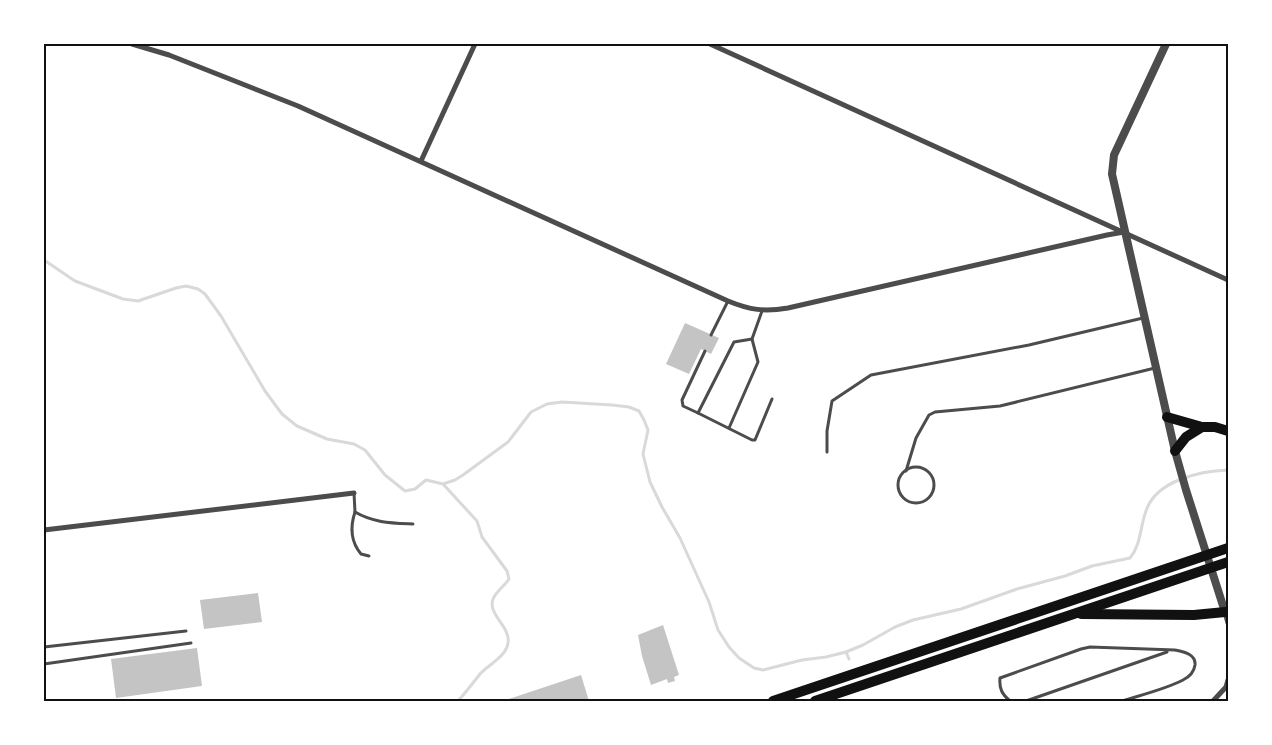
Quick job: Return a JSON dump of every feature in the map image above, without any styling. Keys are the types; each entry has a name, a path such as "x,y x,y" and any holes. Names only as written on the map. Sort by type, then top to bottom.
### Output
{"highway":[{"path":"1167,417 1202,427 1215,427 1228,431"},
{"path":"1175,451 1186,437 1202,427"},
{"path":"773,701 1228,548"},
{"path":"815,701 1228,562"},
{"path":"1074,614 1194,615 1225,612"}],"street":[{"path":"132,44 186,62 290,102 728,302 748,309 762,311 788,308 1124,232"},
{"path":"421,161 475,44"},
{"path":"710,44 1228,280"},
{"path":"1166,44 1112,161 1113,180 1175,451 1228,623"},
{"path":"44,530 354,493"},
{"path":"1213,701 1227,688 1228,680"}],"lane":[{"path":"712,335 728,302"},
{"path":"729,428 758,362 752,339 762,311"},
{"path":"827,452 827,431 832,401 871,375 1029,344 1144,318"},
{"path":"698,413 734,342 752,339"},
{"path":"705,351 682,400 683,406 755,440 772,399"},
{"path":"906,471 917,467 932,476 934,488 929,498 918,503 912,503 903,497 898,486 902,475 906,471 916,438 929,415 935,412 1000,406 1155,368"},
{"path":"354,493 355,512 352,536 361,554 369,556"},
{"path":"355,512 375,521 414,524"},
{"path":"44,647 186,631"},
{"path":"44,664 191,643"},
{"path":"1010,701 1002,693 999,686 1000,678 1081,649 1171,650 1187,653 1193,657 1196,663 1194,672 1184,680 1122,701"},
{"path":"1026,701 1171,650"}],"building":[{"path":"685,323 719,338 711,354 701,349 689,374 666,364"},
{"path":"258,593 262,622 204,629 200,600"},
{"path":"663,625 679,675 674,677 675,681 668,683 667,679 651,685 638,635"},
{"path":"197,648 202,686 116,698 111,659"},
{"path":"581,675 589,701 503,701"}],"waterway":[{"path":"44,260 75,281 123,299 138,301 186,286 198,289 205,294 221,316 265,391 282,414 297,426 327,439 354,444 365,450 385,475 405,491 415,489 426,480 443,484 455,480 508,442 531,412 547,404 562,402 612,405 629,407 639,411 648,430 643,454 650,482 680,538 709,602 718,630 739,658 754,668 763,670 802,660 846,652 913,620 961,609 1017,589 1065,576 1092,566 1130,558 1138,542 1146,511 1151,500 1159,492 1169,485 1193,475 1228,470"},
{"path":"443,484 477,521 482,537 507,571 509,579 496,594 492,603 495,614 506,631 508,637 507,648 501,656 480,674 458,701"},
{"path":"846,652 849,659"}]}
